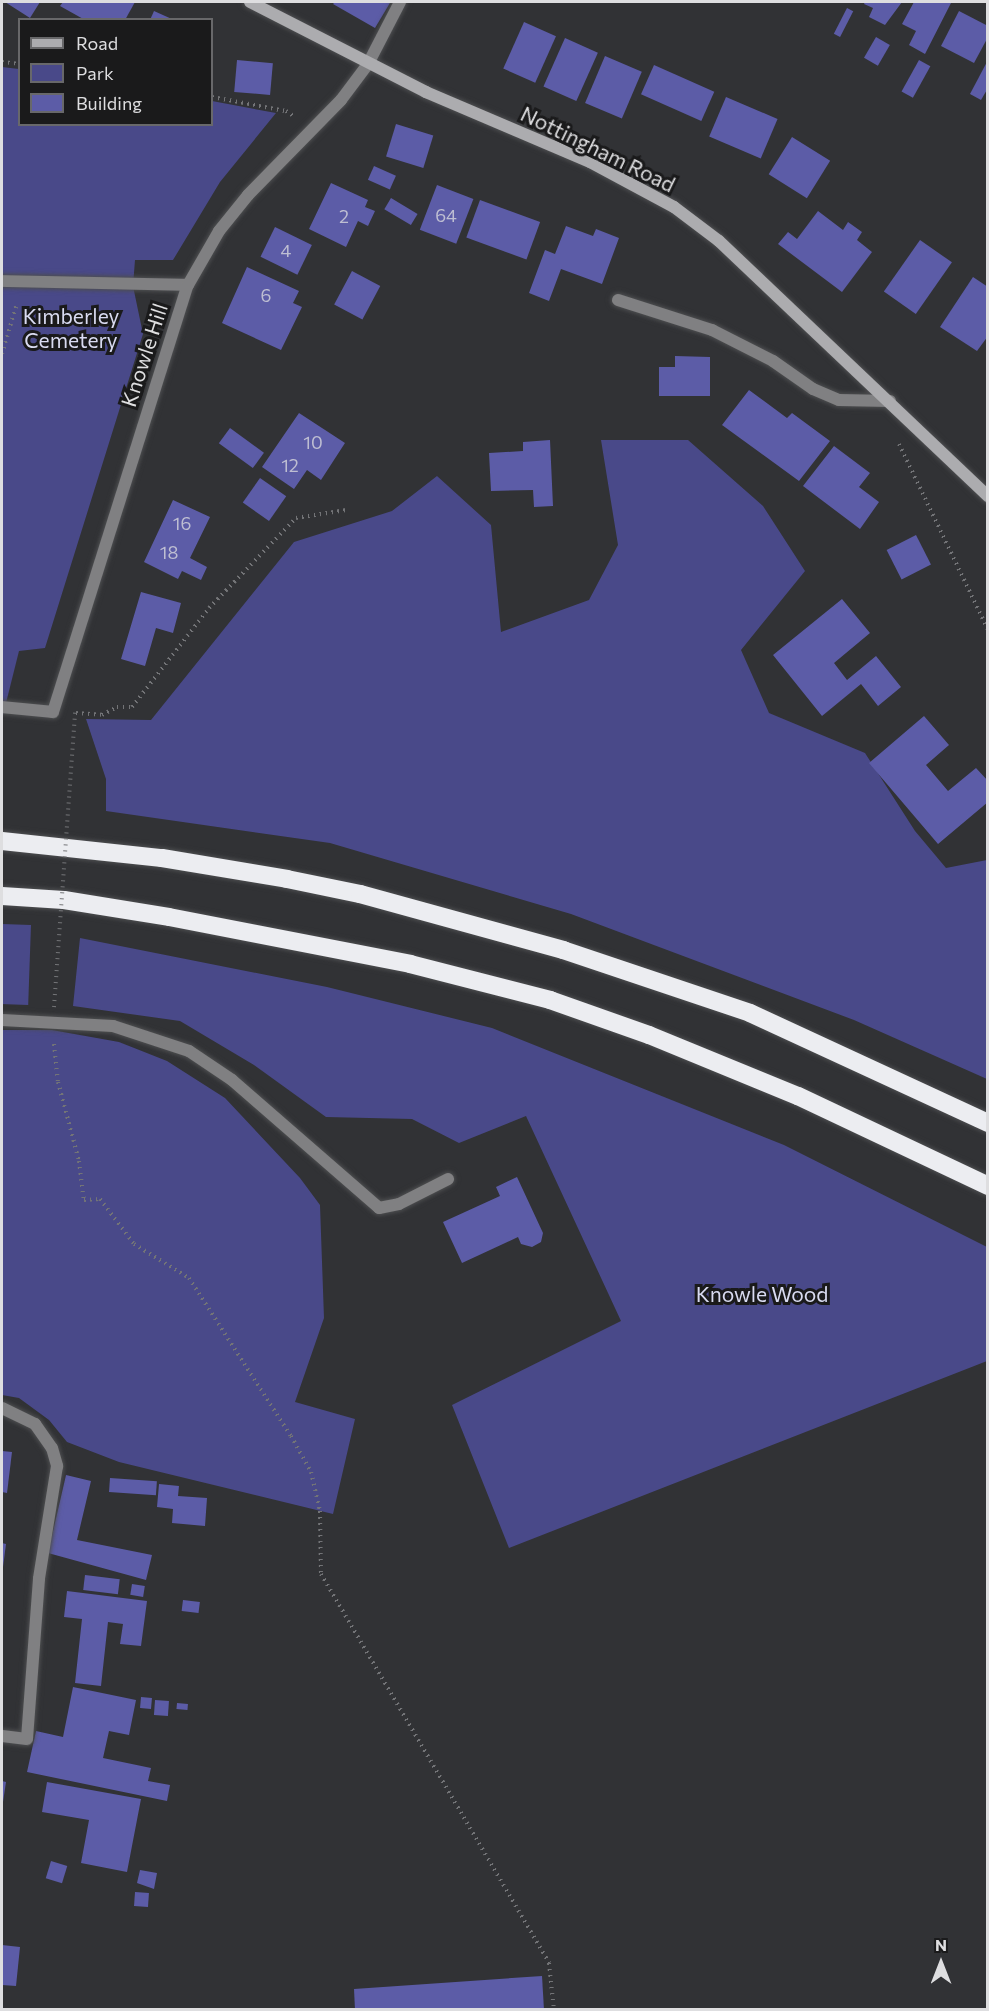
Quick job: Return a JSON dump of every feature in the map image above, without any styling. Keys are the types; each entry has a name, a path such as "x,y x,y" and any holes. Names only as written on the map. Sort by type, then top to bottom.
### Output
{"highway":[{"path":"2,841 162,858 287,879 360,894 563,950 688,989 750,1013 987,1123"},
{"path":"2,896 64,900 169,916 431,968 550,1000 649,1035 798,1096 987,1186"}],"street":[{"name":"Nottingham Road","path":"250,2 369,64 590,162 674,207 719,241 890,401 987,496"},
{"name":"Knowle Hill","path":"2,707 53,712 188,285 219,231 310,128 341,100 369,64 400,2"},
{"path":"2,281 188,285"},
{"path":"618,300 712,330 839,400 890,401"},
{"path":"2,1020 54,1014 75,1022 112,1026 189,1051 232,1080 379,1208 399,1204 448,1179"},
{"path":"2,1408 35,1424 52,1448 57,1466 39,1579 27,1739 2,1736"}],"path":[{"path":"2,62 18,64"},
{"path":"213,96 286,111 310,128"},
{"path":"2,354 24,282"},
{"path":"890,401 900,447 987,630"},
{"path":"346,510 296,518 209,608 132,707 117,707 102,715 75,713 54,1014 58,1082 79,1161 84,1200 100,1199 134,1244 189,1278 291,1436 311,1472 320,1511 321,1574 549,1963 554,2010"}],"green space":[{"name":"Kimberley Cemetery","path":"2,67 18,69 18,126 213,126 213,101 276,113 220,182 173,260 135,260 133,286 143,334 45,648 19,651 2,719"},
{"path":"601,440 688,440 763,506 805,571 741,650 769,713 865,753 915,831 946,868 987,860 987,1079 854,1020 571,914 330,843 106,811 106,779 86,719 151,720 294,542 392,511 437,476 491,525 501,632 589,600 618,545"},
{"path":"2,924 31,925 28,1005 2,1004"},
{"name":"Knowle Wood","path":"80,938 327,987 492,1028 784,1145 987,1247 987,1361 509,1548 452,1405 621,1321 526,1116 459,1143 412,1119 326,1117 254,1065 180,1021 73,1006"},
{"path":"2,1030 52,1030 119,1042 167,1061 225,1098 300,1178 320,1205 324,1318 295,1402 355,1419 333,1514 119,1462 67,1442 49,1420 19,1398 2,1395"}],"building":[{"path":"5,2 40,2 30,18"},
{"path":"63,2 135,2 126,18 81,18 60,6"},
{"path":"335,2 390,3 375,28 333,4"},
{"path":"865,2 902,2 885,25 869,17 873,8 864,4"},
{"path":"914,2 951,3 925,54 909,45 916,31 902,24"},
{"path":"847,8 853,11 840,37 834,34"},
{"path":"154,11 170,18 151,18"},
{"path":"959,11 988,26 988,37 974,63 941,46"},
{"path":"524,22 556,36 535,83 503,69"},
{"path":"876,37 890,45 878,66 864,58"},
{"path":"565,38 598,53 576,101 543,86"},
{"path":"605,56 642,72 622,119 585,103"},
{"path":"237,60 273,63 270,95 234,92"},
{"path":"919,60 930,66 913,98 902,91"},
{"path":"988,60 988,88 981,100 970,94"},
{"path":"654,65 714,92 701,121 641,94"},
{"path":"726,97 778,119 761,158 709,137"},
{"path":"396,124 433,135 423,168 386,157"},
{"path":"792,137 830,161 807,198 769,174"},
{"path":"374,166 396,176 390,189 368,180"},
{"path":"331,183 368,200 365,207 375,211 368,226 358,221 346,247 309,229"},
{"path":"437,185 473,199 456,244 420,230"},
{"path":"391,198 418,214 411,225 384,209"},
{"path":"480,200 540,222 526,259 466,238"},
{"path":"818,211 843,230 848,222 862,232 857,240 872,252 842,292 778,244 788,232 797,239"},
{"path":"566,226 593,236 596,229 619,238 602,284 561,269 549,301 529,293 545,250 555,254"},
{"path":"275,227 312,245 297,275 261,257"},
{"path":"920,240 952,262 916,314 884,292"},
{"path":"247,267 299,291 293,303 302,307 281,350 222,323"},
{"path":"352,271 380,286 362,320 334,305"},
{"path":"973,277 988,287 988,336 977,351 940,327"},
{"path":"675,356 710,357 710,396 659,396 659,367 675,367"},
{"path":"749,390 787,418 792,413 830,441 799,481 722,425"},
{"path":"299,413 345,443 321,480 307,470 294,489 262,467"},
{"path":"230,428 264,453 253,468 219,443"},
{"path":"550,440 553,506 534,507 533,490 491,491 489,453 523,451 523,442"},
{"path":"834,446 870,473 859,487 879,502 860,529 803,486"},
{"path":"260,478 286,496 269,521 243,503"},
{"path":"173,500 210,517 190,558 207,567 201,580 182,571 178,579 144,562"},
{"path":"916,535 931,564 902,579 887,550"},
{"path":"141,592 181,603 173,633 156,628 145,666 121,659"},
{"path":"842,599 870,633 834,663 847,680 876,656 901,687 878,706 861,684 822,716 773,655"},
{"path":"924,716 949,745 926,765 948,791 976,768 988,781 988,802 938,844 869,763"},
{"path":"517,1177 543,1233 541,1242 532,1247 521,1244 518,1237 462,1263 443,1222 500,1196 496,1187"},
{"path":"2,1451 12,1452 7,1493 2,1492"},
{"path":"66,1475 91,1481 77,1540 152,1555 146,1580 48,1553"},
{"path":"110,1478 157,1481 156,1495 109,1492"},
{"path":"159,1484 179,1486 178,1496 207,1498 205,1526 172,1523 173,1509 157,1507"},
{"path":"2,1543 6,1544 3,1567 2,1567"},
{"path":"85,1575 120,1579 118,1594 83,1590"},
{"path":"132,1584 145,1586 143,1597 130,1595"},
{"path":"67,1591 147,1601 141,1646 120,1644 123,1624 108,1622 101,1686 75,1683 82,1619 64,1617"},
{"path":"183,1600 200,1602 199,1613 182,1611"},
{"path":"73,1687 136,1700 129,1735 109,1731 103,1758 151,1768 148,1781 170,1785 167,1801 27,1772 36,1731 63,1737"},
{"path":"141,1697 152,1698 151,1709 140,1708"},
{"path":"155,1700 169,1701 168,1716 154,1715"},
{"path":"177,1703 188,1704 187,1710 176,1709"},
{"path":"2,1781 6,1782 3,1802 2,1801"},
{"path":"47,1782 141,1799 127,1872 81,1863 89,1820 42,1812"},
{"path":"51,1861 67,1866 62,1883 46,1878"},
{"path":"140,1870 157,1873 154,1889 137,1883"},
{"path":"135,1892 149,1893 148,1907 134,1906"},
{"path":"2,1945 20,1947 16,1986 2,1985"},
{"path":"542,1976 544,2010 355,2010 354,1989"}]}
